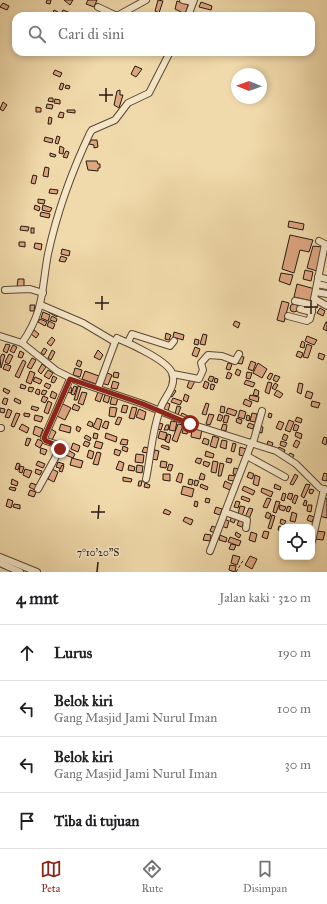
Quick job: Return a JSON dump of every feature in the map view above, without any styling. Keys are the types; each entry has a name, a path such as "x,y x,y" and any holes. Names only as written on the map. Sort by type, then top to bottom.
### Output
{"street":[{"path":"124,12 146,0"},
{"path":"183,0 194,1 190,12"},
{"path":"98,7 109,12"},
{"path":"22,343 35,323 41,305 48,253 60,206 68,182 90,133 92,130 115,120 128,103 149,94 168,56"},
{"path":"288,316 307,321 310,320 316,295 324,244 319,241"},
{"path":"318,277 327,279"},
{"path":"317,284 327,286"},
{"path":"5,290 30,289 43,294"},
{"path":"316,295 327,294"},
{"path":"316,295 327,306"},
{"path":"295,301 313,309"},
{"path":"41,305 83,323 114,342"},
{"path":"300,309 313,309"},
{"path":"128,342 132,334 170,346 174,341"},
{"path":"0,336 22,343 70,379 98,388 197,426 253,443 282,454 320,488 326,490 315,530"},
{"path":"98,388 114,342 117,338 146,351 167,367 172,374 172,386 160,411 146,479"},
{"path":"172,374 199,379 203,370 201,361 208,355 222,356 235,361 239,354"},
{"path":"38,489 60,449 59,446 46,441 44,438 70,379"},
{"path":"210,551 253,443 262,411"},
{"path":"247,456 285,477"},
{"path":"225,512 247,520 246,528"},
{"path":"0,557 37,572"},
{"path":"0,563 20,572"}],"path":[{"path":"236,572 244,559"}],"building":[{"path":"47,0 51,0 50,4 46,3"},
{"path":"64,0 73,0 70,5"},
{"path":"88,0 97,0 94,7 86,4"},
{"path":"158,0 163,1 159,12 155,11"},
{"path":"177,1 188,5 186,12 181,12 175,9"},
{"path":"201,2 212,6 211,10 199,7"},
{"path":"3,3 9,6 7,10 0,7"},
{"path":"135,66 142,69 136,77 131,74"},
{"path":"55,70 62,73 60,77 53,74"},
{"path":"61,83 64,84 62,90 59,89"},
{"path":"66,85 70,86 69,89 65,88"},
{"path":"120,90 120,95 123,95 119,108 114,105 117,91"},
{"path":"49,98 53,98 53,102 48,101"},
{"path":"55,99 60,100 60,104 54,103"},
{"path":"3,102 7,105 3,111 0,109"},
{"path":"47,104 53,105 52,109 46,108"},
{"path":"36,107 41,108 41,112 36,112"},
{"path":"67,110 75,110 75,113 67,112"},
{"path":"60,112 64,113 63,118 58,117"},
{"path":"49,117 52,118 51,124 48,124"},
{"path":"57,136 60,137 58,144 55,143"},
{"path":"45,137 53,139 52,143 44,141"},
{"path":"91,140 97,140 98,147 94,148 94,145 89,144"},
{"path":"60,146 64,148 63,154 59,153"},
{"path":"66,151 69,152 67,158 63,157"},
{"path":"50,153 56,155 55,157 50,156"},
{"path":"86,161 97,161 98,164 100,164 100,168 98,168 98,171 88,170"},
{"path":"45,167 49,168 48,177 43,176"},
{"path":"33,175 37,176 35,184 31,183"},
{"path":"50,189 58,190 57,194 49,193"},
{"path":"38,199 45,200 44,204 38,203"},
{"path":"35,205 40,207 39,211 34,209"},
{"path":"43,205 52,208 50,212 42,210"},
{"path":"41,212 50,214 49,218 40,216"},
{"path":"289,221 304,224 303,230 288,227"},
{"path":"21,226 29,227 28,231 20,230"},
{"path":"31,228 34,228 34,233 31,233"},
{"path":"290,235 313,240 309,252 300,250 294,273 282,269"},
{"path":"19,242 25,242 25,247 19,246"},
{"path":"35,243 42,244 41,250 34,248"},
{"path":"313,246 322,247 317,271 307,268"},
{"path":"62,249 70,251 69,256 61,254"},
{"path":"61,256 67,258 65,262 59,261"},
{"path":"305,270 313,272 311,281 303,279"},
{"path":"281,273 293,275 290,285 279,281"},
{"path":"18,279 24,279 24,287 17,287"},
{"path":"297,284 315,289 312,301 294,297"},
{"path":"282,301 289,303 284,322 277,320"},
{"path":"294,304 297,305 297,311 294,312 291,311 290,308 291,305"},
{"path":"30,305 35,305 34,311 30,311"},
{"path":"320,308 325,311 323,316 317,313"},
{"path":"49,310 58,315 57,317 48,312"},
{"path":"43,312 50,315 48,321 41,318"},
{"path":"52,316 57,319 56,322 50,320"},
{"path":"40,319 47,322 45,326 38,322"},
{"path":"49,321 55,324 53,329 47,326"},
{"path":"235,321 240,323 238,328 233,325"},
{"path":"327,322 327,331 323,329"},
{"path":"34,330 39,334 36,338 31,334"},
{"path":"174,332 184,335 183,340 173,337"},
{"path":"166,333 171,335 169,340 165,339"},
{"path":"203,334 207,335 205,345 200,344"},
{"path":"307,336 317,340 314,345 305,341"},
{"path":"52,337 55,340 51,346 47,343"},
{"path":"195,339 199,340 198,345 194,344"},
{"path":"302,341 305,343 304,348 300,347"},
{"path":"6,344 10,345 7,353 3,351"},
{"path":"307,344 312,346 308,358 303,357"},
{"path":"13,345 17,347 14,353 10,351"},
{"path":"195,347 200,349 197,357 192,355"},
{"path":"44,348 47,350 44,355 41,353"},
{"path":"52,350 55,352 51,360 48,358"},
{"path":"98,350 103,355 100,360 94,357"},
{"path":"20,351 24,353 22,358 18,357"},
{"path":"298,351 303,353 301,358 296,356"},
{"path":"319,353 325,355 323,360 318,358"},
{"path":"2,354 5,355 1,368 0,358"},
{"path":"9,354 13,356 9,364 5,362"},
{"path":"239,356 244,357 242,364 236,363"},
{"path":"32,358 36,360 31,369 27,367"},
{"path":"23,360 26,362 19,378 15,376"},
{"path":"78,360 82,362 80,367 76,365"},
{"path":"251,361 256,363 253,371 248,369"},
{"path":"228,363 232,364 230,370 226,369"},
{"path":"258,363 267,369 262,378 253,373"},
{"path":"5,364 11,366 9,371 3,369"},
{"path":"42,364 46,367 41,374 38,371"},
{"path":"75,368 82,370 80,377 73,375"},
{"path":"237,369 241,371 239,376 235,374"},
{"path":"48,370 53,373 49,379 44,376"},
{"path":"30,371 35,373 31,384 26,382"},
{"path":"85,371 99,376 96,384 82,379"},
{"path":"105,372 112,375 108,385 101,383"},
{"path":"114,372 119,373 118,378 113,377"},
{"path":"228,372 232,374 230,379 226,378"},
{"path":"247,372 252,373 250,379 246,378"},
{"path":"270,373 273,374 270,380 267,378"},
{"path":"275,375 280,377 277,382 273,380"},
{"path":"53,376 57,378 54,383 51,382"},
{"path":"210,376 214,377 212,382 208,380"},
{"path":"35,377 42,380 40,384 33,381"},
{"path":"215,378 218,379 217,383 214,382"},
{"path":"190,379 195,381 191,389 187,387"},
{"path":"246,380 255,383 253,387 244,384"},
{"path":"113,381 119,383 117,389 111,388"},
{"path":"205,381 209,383 207,389 203,387"},
{"path":"268,382 272,383 269,394 265,392"},
{"path":"46,383 51,385 49,389 44,386"},
{"path":"275,383 278,385 275,390 272,388"},
{"path":"299,383 303,384 301,394 297,392"},
{"path":"21,384 26,386 25,389 20,388"},
{"path":"211,384 215,385 213,390 210,389"},
{"path":"74,386 77,387 74,395 71,394"},
{"path":"78,386 81,387 77,400 74,400"},
{"path":"29,387 34,388 32,392 28,391"},
{"path":"68,387 72,388 71,393 66,392"},
{"path":"4,388 10,391 8,394 3,391"},
{"path":"37,389 40,390 39,395 35,393"},
{"path":"173,389 176,391 172,397 169,395"},
{"path":"255,389 259,391 258,396 253,395"},
{"path":"43,390 47,391 45,395 41,394"},
{"path":"277,390 283,394 280,398 274,395"},
{"path":"52,391 57,394 55,399 50,397"},
{"path":"307,391 313,393 311,399 305,397"},
{"path":"82,392 87,393 83,405 78,403"},
{"path":"98,392 103,394 100,402 95,400"},
{"path":"185,394 189,396 187,402 183,400"},
{"path":"105,395 110,396 108,403 103,401"},
{"path":"250,395 259,397 258,402 249,399"},
{"path":"43,396 48,398 45,403 41,401"},
{"path":"112,396 118,398 116,405 110,404"},
{"path":"4,398 8,399 6,405 2,403"},
{"path":"15,398 21,401 20,404 14,401"},
{"path":"173,398 182,401 180,405 171,402"},
{"path":"245,399 252,402 250,407 243,404"},
{"path":"48,401 52,403 48,414 44,412"},
{"path":"312,401 320,403 318,408 311,406"},
{"path":"165,402 170,404 168,411 162,410"},
{"path":"61,403 71,408 65,420 55,415"},
{"path":"206,403 209,404 206,415 202,414"},
{"path":"74,404 80,407 78,411 72,409"},
{"path":"123,405 128,406 126,413 121,412"},
{"path":"32,406 39,408 37,411 31,409"},
{"path":"177,406 181,407 178,415 175,414"},
{"path":"221,406 225,407 224,413 220,412"},
{"path":"110,407 117,408 115,417 109,416"},
{"path":"132,407 137,408 134,419 129,418"},
{"path":"0,408 5,409 4,413 0,412"},
{"path":"228,408 237,411 235,416 226,413"},
{"path":"8,409 12,411 9,418 5,417"},
{"path":"139,409 146,412 144,420 136,417"},
{"path":"240,410 246,412 244,419 238,417"},
{"path":"16,413 20,414 14,427 11,426"},
{"path":"24,413 30,414 29,417 24,416"},
{"path":"182,413 188,416 187,419 180,417"},
{"path":"252,413 257,414 255,422 250,421"},
{"path":"269,413 272,414 271,418 268,417"},
{"path":"209,414 214,415 210,425 206,424"},
{"path":"219,414 223,416 221,421 217,420"},
{"path":"35,415 43,417 41,422 34,420"},
{"path":"225,415 229,416 227,423 223,422"},
{"path":"247,415 250,416 249,421 246,420"},
{"path":"118,417 122,418 119,425 115,424"},
{"path":"297,417 302,419 301,423 295,421"},
{"path":"97,418 102,420 99,430 93,427"},
{"path":"237,418 242,420 241,424 236,422"},
{"path":"289,420 294,422 290,432 285,430"},
{"path":"89,421 93,423 92,427 87,425"},
{"path":"105,421 109,422 107,429 102,427"},
{"path":"171,421 177,422 175,431 169,430"},
{"path":"279,421 284,423 281,430 276,428"},
{"path":"159,423 163,424 161,430 157,429"},
{"path":"249,423 254,425 253,429 247,427"},
{"path":"22,424 29,428 27,433 19,429"},
{"path":"61,424 71,427 70,433 59,430"},
{"path":"178,424 183,425 177,442 172,440"},
{"path":"223,424 227,425 226,431 221,430"},
{"path":"295,424 299,426 297,431 293,430"},
{"path":"166,425 169,425 168,430 164,430"},
{"path":"35,426 43,429 40,437 33,434"},
{"path":"77,426 81,428 79,432 76,430"},
{"path":"184,426 189,427 187,434 182,433"},
{"path":"260,426 263,427 262,433 258,432"},
{"path":"51,429 56,432 51,442 46,440"},
{"path":"192,429 202,430 200,439 191,437"},
{"path":"160,431 167,433 165,440 158,438"},
{"path":"296,432 302,434 301,439 295,436"},
{"path":"94,433 98,434 97,439 93,438"},
{"path":"106,433 117,437 116,442 105,438"},
{"path":"168,434 171,435 169,443 165,441"},
{"path":"284,434 288,436 286,441 282,439"},
{"path":"86,435 91,438 90,441 84,438"},
{"path":"213,436 219,438 216,448 210,446"},
{"path":"324,437 327,438 326,445 322,443"},
{"path":"27,438 31,439 28,446 25,445"},
{"path":"204,438 209,440 208,445 202,443"},
{"path":"38,439 43,442 40,448 35,445"},
{"path":"122,439 128,440 127,445 120,444"},
{"path":"222,440 227,441 226,449 220,447"},
{"path":"296,440 300,442 297,448 293,446"},
{"path":"85,441 90,443 88,447 83,445"},
{"path":"96,441 103,443 101,449 94,447"},
{"path":"268,441 273,443 272,446 267,445"},
{"path":"281,441 287,443 285,447 280,445"},
{"path":"73,443 80,446 78,452 71,449"},
{"path":"233,443 236,444 234,452 231,451"},
{"path":"162,445 169,447 169,450 161,447"},
{"path":"123,446 128,448 127,452 122,450"},
{"path":"144,447 149,448 147,453 142,452"},
{"path":"240,447 246,449 244,456 239,455"},
{"path":"279,447 285,450 284,453 277,450"},
{"path":"41,448 47,450 45,455 40,453"},
{"path":"64,448 75,454 73,458 63,454"},
{"path":"115,449 121,451 119,456 114,454"},
{"path":"89,450 94,452 92,459 87,457"},
{"path":"155,450 159,451 157,460 152,459"},
{"path":"206,451 214,454 213,458 205,456"},
{"path":"97,452 101,453 98,465 93,464"},
{"path":"290,453 294,455 292,459 288,456"},
{"path":"136,454 144,455 143,463 135,462"},
{"path":"72,458 83,461 81,468 70,465"},
{"path":"197,458 202,459 200,464 195,462"},
{"path":"227,458 232,459 231,463 226,462"},
{"path":"38,461 45,464 43,468 36,465"},
{"path":"119,461 124,463 122,471 116,469"},
{"path":"161,461 167,462 166,468 160,467"},
{"path":"204,461 210,463 208,467 203,465"},
{"path":"213,461 218,462 216,473 211,472"},
{"path":"58,462 64,464 62,469 56,467"},
{"path":"17,463 20,464 18,470 15,469"},
{"path":"220,463 224,464 221,476 218,476"},
{"path":"169,464 173,465 171,471 167,470"},
{"path":"62,465 64,466 62,472 59,471"},
{"path":"129,465 135,467 134,471 128,470"},
{"path":"137,465 143,466 142,473 136,472"},
{"path":"20,466 24,467 22,473 19,472"},
{"path":"234,468 239,469 237,475 233,474"},
{"path":"25,469 32,471 29,478 23,475"},
{"path":"36,469 42,471 40,475 35,473"},
{"path":"52,469 58,472 54,482 48,479"},
{"path":"249,472 254,474 252,479 247,477"},
{"path":"179,473 183,474 181,483 176,481"},
{"path":"201,473 205,475 204,480 199,479"},
{"path":"324,473 327,474 327,481 322,480"},
{"path":"163,474 170,474 170,481 163,480"},
{"path":"295,474 298,476 293,485 290,484"},
{"path":"229,475 236,476 234,481 228,480"},
{"path":"255,475 260,477 258,486 253,484"},
{"path":"123,477 132,479 131,482 123,481"},
{"path":"12,479 18,482 17,486 11,484"},
{"path":"189,479 193,480 192,485 188,484"},
{"path":"195,480 199,481 197,486 194,485"},
{"path":"139,481 142,481 141,486 138,486"},
{"path":"225,481 233,485 230,490 223,487"},
{"path":"31,483 37,485 35,490 29,487"},
{"path":"145,483 150,485 149,488 144,487"},
{"path":"201,484 208,487 207,490 200,487"},
{"path":"275,484 281,487 280,490 274,488"},
{"path":"306,484 310,485 304,498 301,496"},
{"path":"183,486 194,489 192,497 181,494"},
{"path":"244,486 255,491 253,495 242,490"},
{"path":"10,487 16,488 15,491 9,489"},
{"path":"262,488 273,492 271,497 261,492"},
{"path":"310,489 314,490 312,494 309,493"},
{"path":"30,490 36,492 34,497 28,495"},
{"path":"283,493 286,494 284,501 281,500"},
{"path":"289,493 293,494 291,500 287,498"},
{"path":"295,495 298,496 295,504 292,502"},
{"path":"242,496 250,499 249,502 241,499"},
{"path":"206,498 210,499 209,503 205,502"},
{"path":"267,498 271,499 267,508 263,507"},
{"path":"323,498 327,499 327,518 319,516"},
{"path":"8,499 13,501 11,508 6,506"},
{"path":"305,500 307,501 306,506 303,505"},
{"path":"195,501 198,502 197,507 194,506"},
{"path":"236,501 240,502 238,508 234,507"},
{"path":"276,501 280,502 276,513 273,512"},
{"path":"14,504 20,505 20,509 13,507"},
{"path":"280,505 286,507 284,511 279,509"},
{"path":"308,505 312,505 311,512 307,511"},
{"path":"240,506 245,507 242,516 238,514"},
{"path":"288,506 291,507 289,512 286,511"},
{"path":"216,507 222,509 220,515 214,513"},
{"path":"249,508 253,509 249,519 245,517"},
{"path":"165,509 171,512 169,515 163,513"},
{"path":"267,512 271,514 269,519 265,517"},
{"path":"292,512 297,514 295,522 290,521"},
{"path":"272,515 275,516 271,529 268,528"},
{"path":"309,515 314,517 312,522 307,520"},
{"path":"232,516 236,518 234,523 230,521"},
{"path":"185,517 193,520 191,525 183,521"},
{"path":"224,519 229,521 227,528 221,526"},
{"path":"281,519 286,521 284,524 280,523"},
{"path":"239,520 244,522 242,527 237,525"},
{"path":"212,526 217,528 215,533 210,531"},
{"path":"264,531 269,532 267,539 262,537"},
{"path":"316,531 325,532 323,540 315,539"},
{"path":"236,532 241,535 239,538 235,535"},
{"path":"251,532 257,534 255,542 249,540"},
{"path":"205,534 211,535 210,541 203,540"},
{"path":"220,535 227,538 226,542 219,540"},
{"path":"230,537 241,541 239,546 228,542"},
{"path":"231,544 236,545 234,550 229,549"},
{"path":"233,555 240,557 237,565 231,563"},
{"path":"250,556 257,559 252,569 245,565"},
{"path":"230,565 236,566 235,572 229,570"}],"route":[{"path":"60,449 59,446 46,441 44,438 70,379 143,404 190,424"}]}
